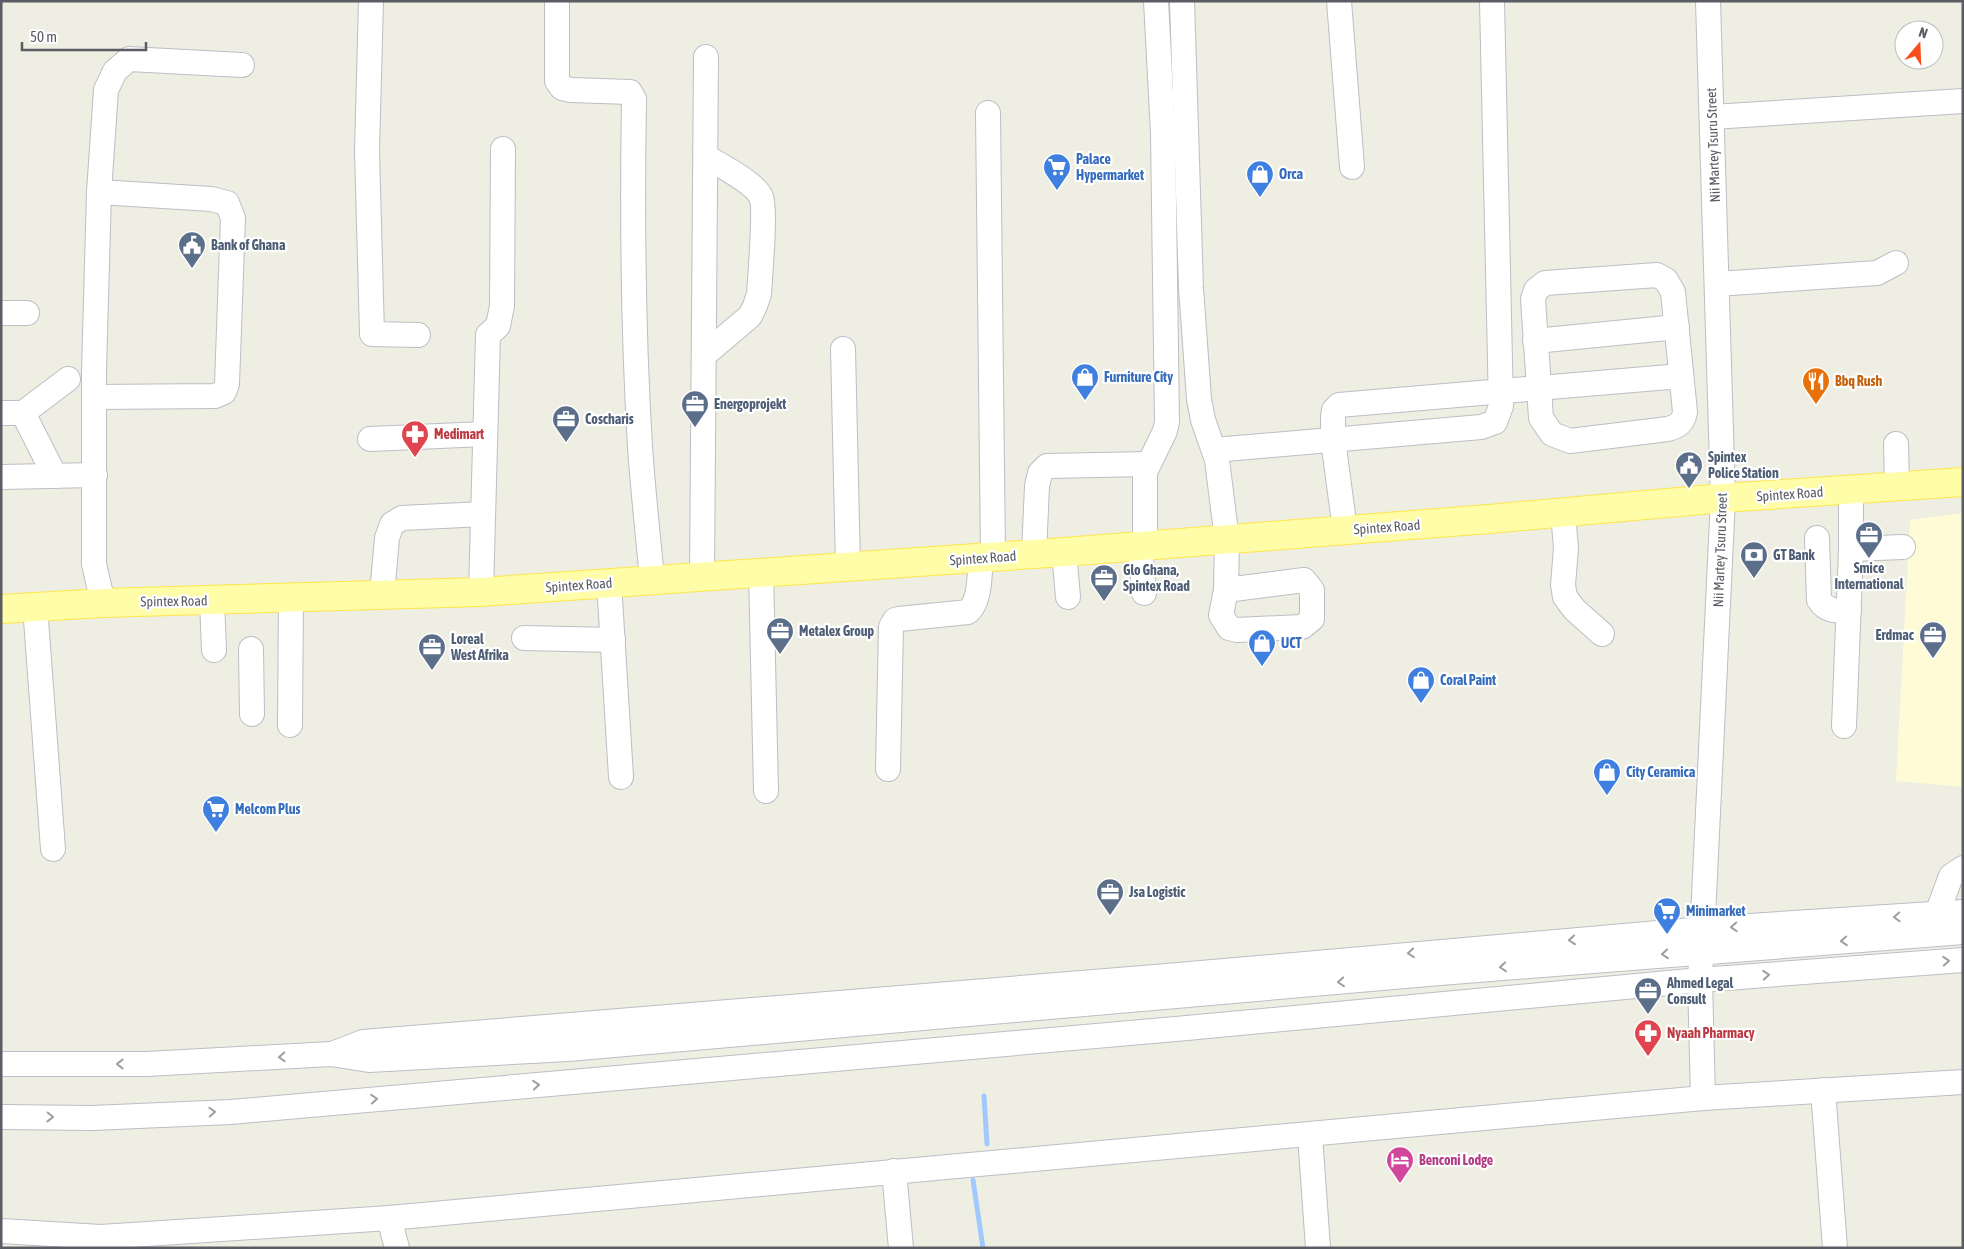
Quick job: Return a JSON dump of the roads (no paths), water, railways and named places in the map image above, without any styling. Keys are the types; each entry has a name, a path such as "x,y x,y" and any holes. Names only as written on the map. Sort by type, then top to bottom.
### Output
{"main road":[{"name":"Spintex Road","path":"1,609 103,603 481,592 652,579 987,558 1563,513 1723,498 1963,482"}],"street":[{"path":"371,1 367,151 372,334 418,335"},
{"path":"557,1 557,81 562,88 630,92 634,99 632,212 634,322 640,448 652,579"},
{"path":"1144,593 1145,472 1165,431 1167,422 1163,133 1156,1"},
{"path":"1182,1 1191,288 1199,399 1203,420 1214,450 1220,477 1227,540 1226,590"},
{"path":"1339,1 1352,167"},
{"path":"1214,450 1482,427 1495,422 1501,406 1492,1"},
{"name":"Nii Martey Tsuru Street","path":"1703,1098 1700,980 1723,498 1708,1"},
{"path":"702,576 706,57"},
{"path":"103,603 94,564 94,397 99,192 106,90 115,71 129,59 242,65"},
{"path":"1712,117 1963,101"},
{"path":"888,768 891,627 899,619 968,612 974,607 987,558 988,113"},
{"path":"481,592 488,335 498,326 502,306 503,149"},
{"path":"704,356 750,316 755,306 759,294 763,212 762,198 748,184 706,157"},
{"path":"94,397 215,396 224,392 227,384 233,218 227,203 211,199 99,192"},
{"path":"1717,284 1877,273 1896,263"},
{"path":"1657,275 1666,280 1673,292 1677,327 1685,412 1684,419 1678,425 1668,429 1570,441 1552,434 1541,418 1533,300 1536,290 1545,283 1657,275"},
{"path":"1,313 27,313"},
{"path":"1535,341 1677,327"},
{"path":"843,349 848,566"},
{"path":"1345,530 1333,440 1332,417 1334,410 1339,405 1681,376"},
{"path":"55,476 12,413 68,379"},
{"path":"370,439 485,434"},
{"path":"1896,444 1897,487"},
{"path":"1034,554 1037,486 1040,472 1047,466 1148,464"},
{"path":"1,477 95,475"},
{"path":"1844,726 1851,549 1851,490"},
{"path":"1563,513 1566,548 1563,585 1565,597 1575,610 1602,634"},
{"path":"382,594 387,538 392,524 402,518 483,514"},
{"path":"1817,538 1819,600 1827,608 1834,611 1849,611"},
{"path":"1851,549 1903,547"},
{"path":"1064,552 1068,597"},
{"path":"762,572 766,791"},
{"path":"609,582 620,777"},
{"path":"290,725 291,597"},
{"path":"212,600 214,650"},
{"path":"35,606 53,849"},
{"path":"524,638 612,640"},
{"path":"251,649 252,714"},
{"path":"1937,914 1951,876 1963,868"},
{"path":"1,1064 147,1064 331,1054 369,1060 568,1049 1702,940 1963,912"},
{"path":"1702,940 1963,932"},
{"path":"1,1116 92,1118 231,1112 1187,1028 1700,980 1963,960"},
{"path":"1,1231 100,1243 1703,1098 1963,1082"},
{"path":"1823,1090 1835,1248"},
{"path":"1310,1134 1318,1248"},
{"path":"894,1171 901,1248"},
{"path":"389,1218 397,1248"}],"waterway":[{"path":"984,1096 987,1144"},
{"path":"973,1180 983,1248"}],"place":[{"name":"Palace Hypermarket","path":"1057,191"},
{"name":"Orca","path":"1260,198"},
{"name":"Bank of Ghana","path":"192,269"},
{"name":"Furniture City","path":"1085,401"},
{"name":"Bbq Rush","path":"1816,405"},
{"name":"Energoprojekt","path":"695,428"},
{"name":"Coscharis","path":"566,443"},
{"name":"Medimart","path":"415,458"},
{"name":"Spintex Police Station","path":"1689,489"},
{"name":"Smice International","path":"1869,559"},
{"name":"GT Bank","path":"1754,579"},
{"name":"Glo Ghana, Spintex Road","path":"1104,602"},
{"name":"Metalex Group","path":"780,655"},
{"name":"Erdmac","path":"1933,659"},
{"name":"UCT","path":"1262,667"},
{"name":"Loreal West Afrika","path":"432,671"},
{"name":"Coral Paint","path":"1421,704"},
{"name":"City Ceramica","path":"1607,796"},
{"name":"Melcom Plus","path":"216,833"},
{"name":"Jsa Logistic","path":"1110,916"},
{"name":"Minimarket","path":"1667,935"},
{"name":"Ahmed Legal Consult","path":"1648,1015"},
{"name":"Nyaah Pharmacy","path":"1648,1057"},
{"name":"Benconi Lodge","path":"1400,1184"}]}
